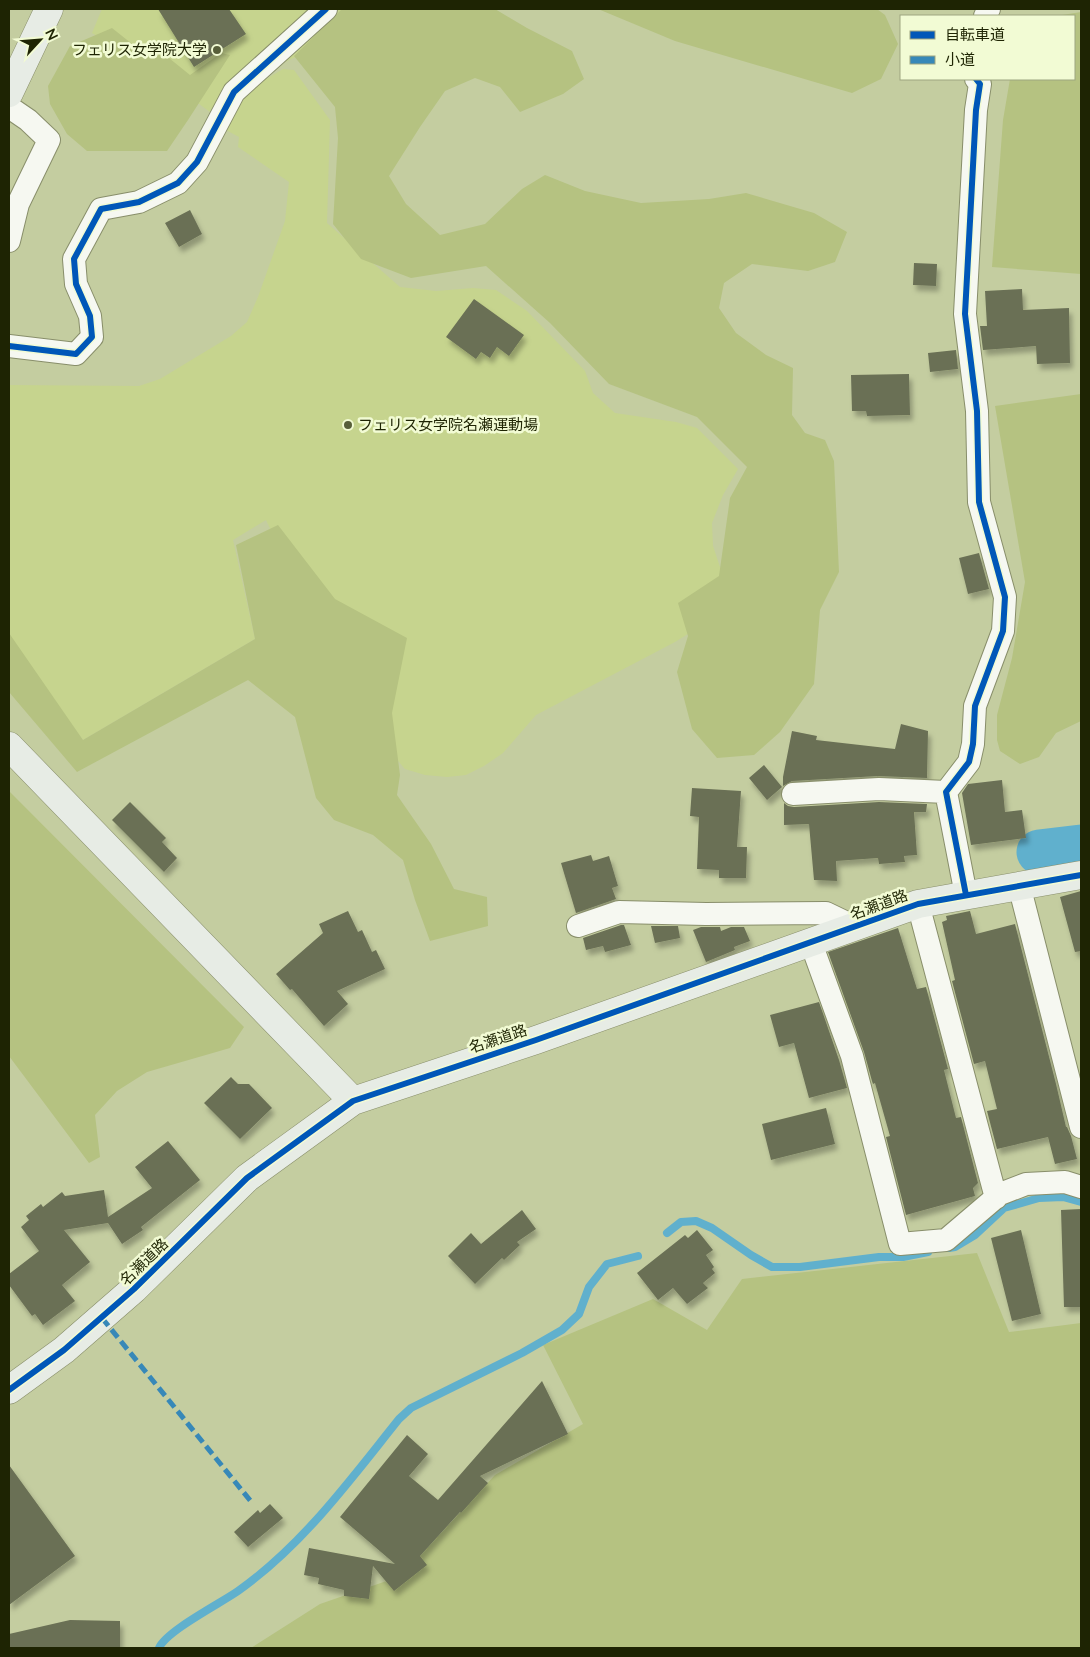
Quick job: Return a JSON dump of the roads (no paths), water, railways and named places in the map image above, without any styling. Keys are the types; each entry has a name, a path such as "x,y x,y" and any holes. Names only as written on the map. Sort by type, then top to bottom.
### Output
{"street":[{"path":"9,93 49,9"},
{"path":"9,346 76,354 92,337 90,316 76,284 74,259 101,209 139,202 178,183 197,162 234,92 326,9"},
{"path":"966,895 946,792 969,762 973,744 975,706 1003,631 1005,597 979,502 977,411 965,314 976,110 980,84 977,80"},
{"path":"9,107 28,120 49,140 18,204 9,240"},
{"path":"9,746 353,1101"},
{"path":"793,794 879,790 946,792"},
{"name":"名瀬道路","path":"9,1390 64,1350 134,1289 248,1178 353,1101 536,1040 918,904 1081,875"},
{"path":"1018,885 1081,1127"},
{"path":"918,904 996,1198"},
{"path":"578,926 619,912 706,914 826,913 855,927"},
{"path":"811,943 852,1056 900,1244 946,1240 1000,1194 1026,1184 1065,1182 1081,1187"}],"waterway":[{"path":"1039,852 1081,847"},
{"path":"949,1248 955,1247 975,1235 1004,1208 1039,1198 1063,1197 1081,1202"},
{"path":"667,1233 681,1222 696,1221 712,1228 772,1267 800,1267 879,1257 903,1257 928,1252"},
{"path":"159,1648 172,1634 238,1591 284,1553 324,1511 399,1419 411,1408 522,1353 562,1330 579,1314 589,1287 607,1264 638,1256"}],"place":[{"name":"フェリス女学院大学","path":"217,50"},
{"name":"フェリス女学院名瀬運動場","path":"348,425"}]}
